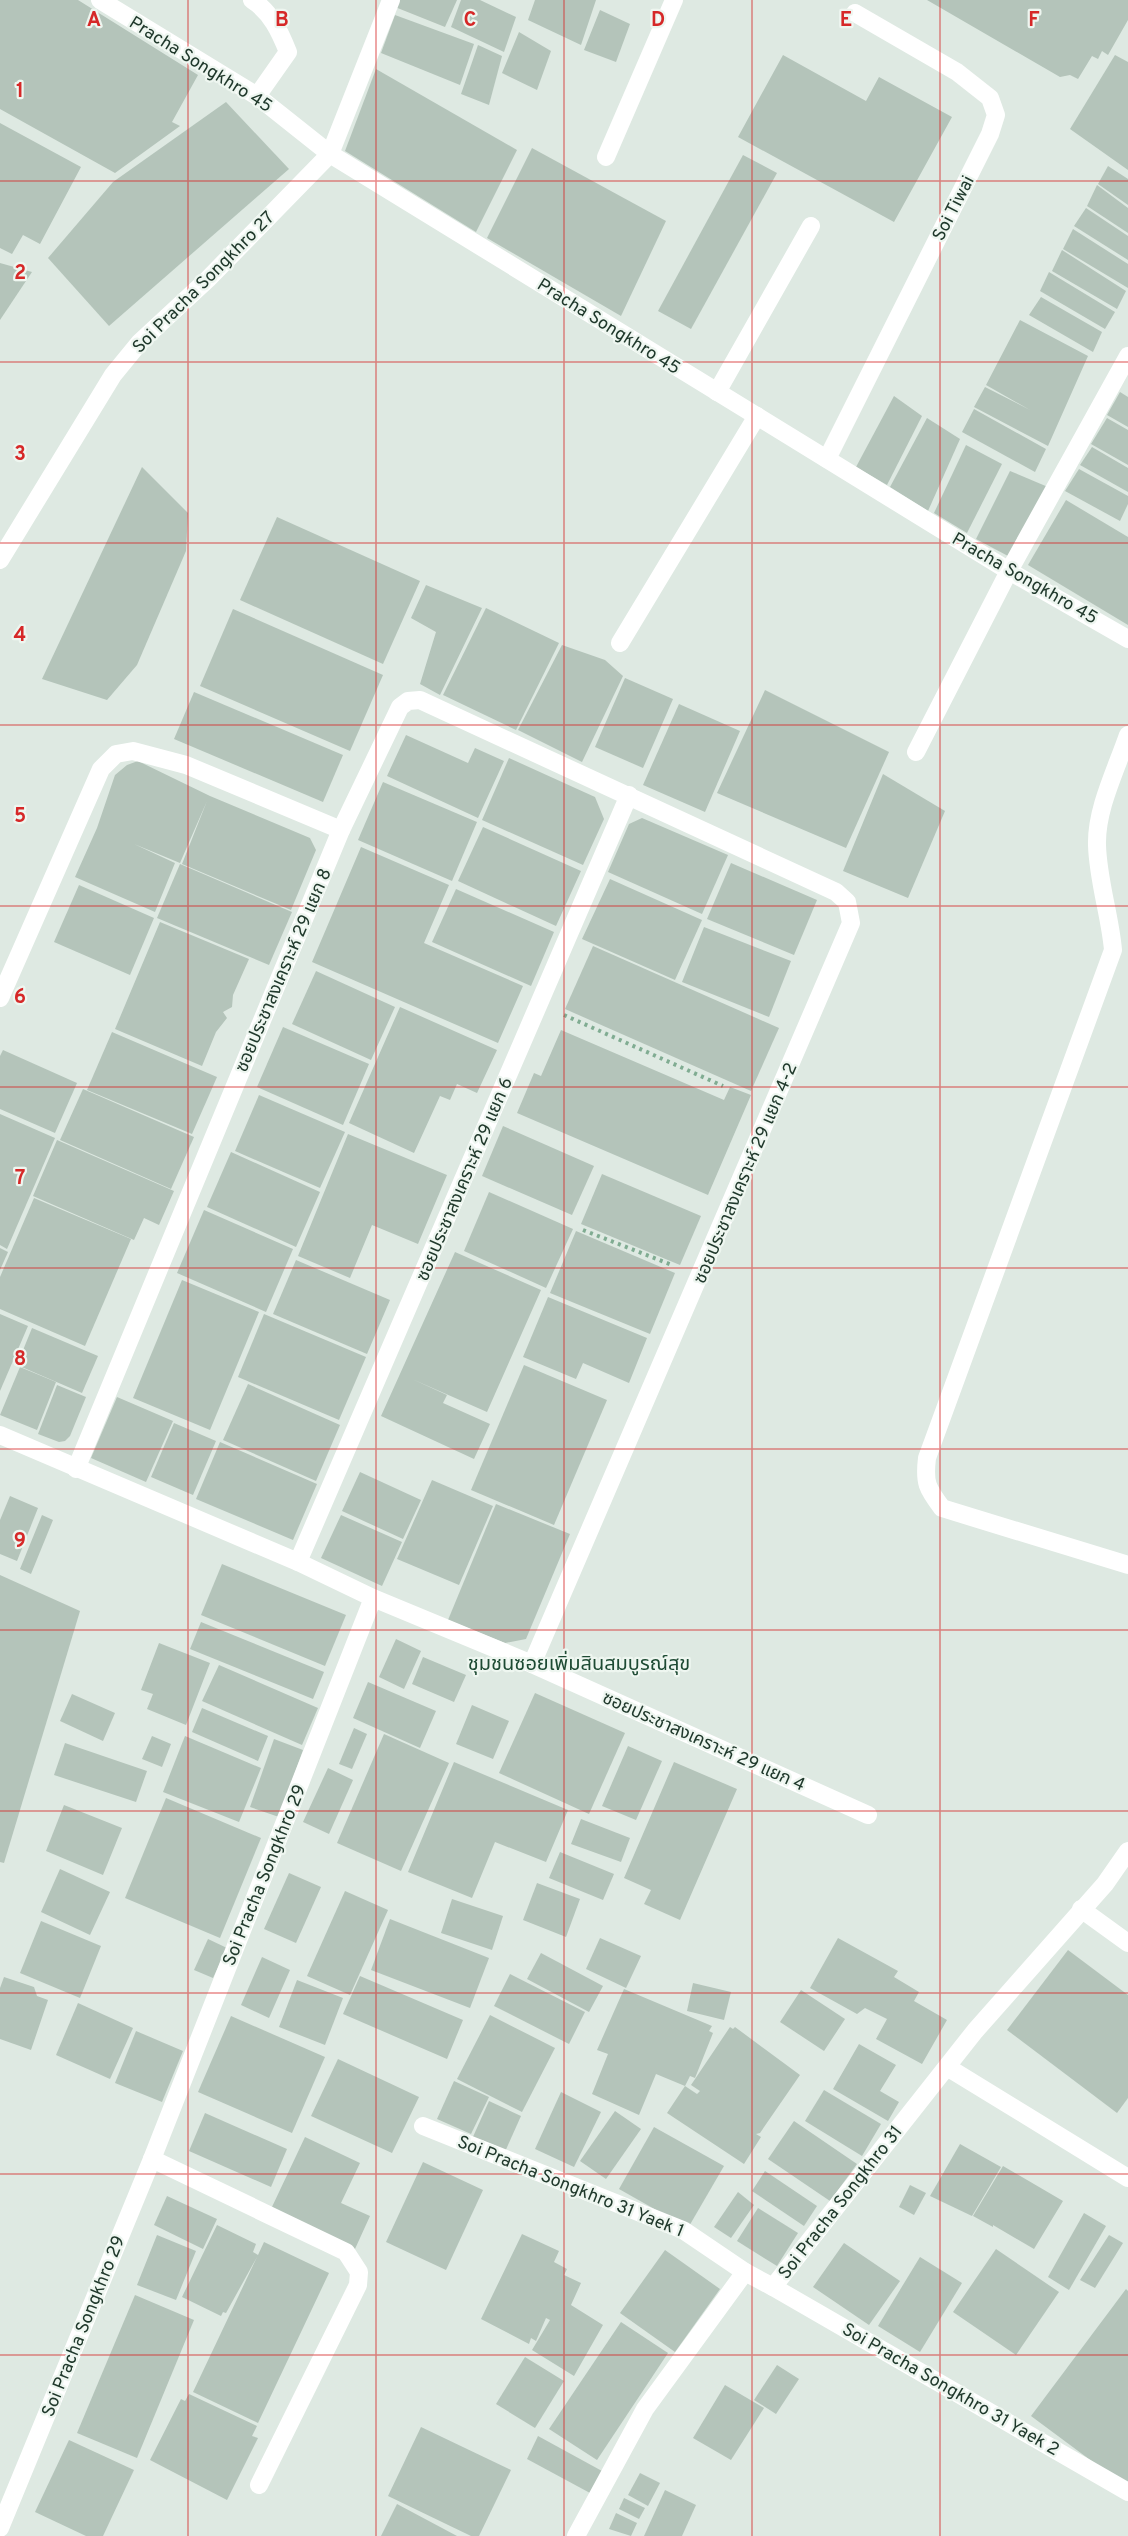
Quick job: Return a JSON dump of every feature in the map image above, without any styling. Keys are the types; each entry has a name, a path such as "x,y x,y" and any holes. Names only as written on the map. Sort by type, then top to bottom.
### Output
{"street":[{"name":"Pracha Songkhro 45","path":"100,0 257,96 330,154 1009,571 1128,639"},
{"path":"252,0 262,7 278,27 288,52 257,96"},
{"name":"Soi Pracha Songkhro 27","path":"0,560 113,375 140,342 208,279 330,154 391,0"},
{"path":"606,157 674,0"},
{"name":"Soi Tiwai","path":"827,459 990,134 996,115 990,98 957,72 855,13"},
{"path":"717,392 811,226"},
{"path":"916,752 1009,571 1128,356"},
{"path":"620,643 756,416"},
{"name":"ซอยประชาสงเคราะห์ 29 แยก 8","path":"76,1469 341,830 397,712 408,701 420,700 629,795"},
{"path":"1127,1563 942,1508 932,1495 925,1478 927,1458 1113,950 1111,924 1103,891 1097,845 1100,818 1128,735"},
{"path":"0,998 101,769 116,754 133,751 186,765 341,830"},
{"name":"ซอยประชาสงเคราะห์ 29 แยก 6","path":"298,1563 629,795"},
{"name":"ซอยประชาสงเคราะห์ 29 แยก 4-2","path":"532,1664 851,923 846,902 836,892 629,795"},
{"path":"0,1435 298,1563 373,1598"},
{"name":"ซอยประชาสงเคราะห์ 29 แยก 4","path":"373,1598 532,1664 868,1815"},
{"name":"Soi Pracha Songkhro 29","path":"0,2528 152,2159 373,1598"},
{"name":"Soi Pracha Songkhro 31","path":"745,2272 773,2287 975,2031 1105,1884 1128,1851"},
{"path":"1081,1909 1128,1943"},
{"path":"947,2067 1128,2178"},
{"name":"Soi Pracha Songkhro 31 Yaek 1","path":"423,2126 683,2230 745,2272"},
{"path":"152,2159 346,2252 359,2272 358,2285 259,2485"},
{"path":"576,2536 645,2409 745,2272"},
{"name":"Soi Pracha Songkhro 31 Yaek 2","path":"773,2287 1128,2492"}],"path":[{"path":"539,1004 723,1086"},
{"path":"583,1230 700,1276"}],"building":[{"path":"0,0 78,0 198,75 172,122 180,126 115,173 0,109"},
{"path":"398,0 457,0 445,27 395,7"},
{"path":"461,0 480,0 516,17 504,52 451,27"},
{"path":"535,0 596,0 581,45 528,20"},
{"path":"927,0 1128,0 1128,20 1108,55 1102,51 1098,59 1092,56 1078,79 1070,75 1060,77"},
{"path":"600,10 630,24 616,62 584,50"},
{"path":"395,15 474,44 460,85 381,53"},
{"path":"519,32 551,51 537,90 502,73"},
{"path":"478,45 502,56 489,105 461,94"},
{"path":"783,55 866,101 879,77 952,117 894,222 738,137"},
{"path":"1115,55 1128,62 1128,170 1070,129"},
{"path":"376,69 517,150 476,232 345,151"},
{"path":"226,102 289,169 109,326 48,258 113,182"},
{"path":"0,123 81,167 40,244 23,235 12,254 0,248"},
{"path":"532,148 666,221 621,316 487,238"},
{"path":"743,155 777,173 691,329 658,311"},
{"path":"1108,166 1128,179 1128,205 1098,184"},
{"path":"1097,185 1128,208 1128,233 1087,206"},
{"path":"1086,208 1128,236 1128,260 1074,226"},
{"path":"1073,229 1128,264 1128,288 1063,249"},
{"path":"1062,250 1126,291 1117,309 1052,271"},
{"path":"0,263 32,272 0,320"},
{"path":"1049,272 1115,312 1105,329 1040,291"},
{"path":"1041,297 1102,332 1093,352 1029,315"},
{"path":"1020,320 1088,356 1048,446 974,407 985,387 1030,410 986,385"},
{"path":"1120,392 1128,397 1128,427 1107,415"},
{"path":"894,396 922,416 887,485 856,467"},
{"path":"974,409 1046,449 1035,472 962,432"},
{"path":"927,418 960,439 928,511 890,487"},
{"path":"1107,418 1128,430 1128,465 1091,444"},
{"path":"966,445 1002,464 967,533 934,513"},
{"path":"1092,447 1128,468 1128,492 1080,465"},
{"path":"142,467 188,513 186,551 137,665 107,700 42,679"},
{"path":"1079,469 1128,496 1128,504 1120,521 1065,491"},
{"path":"1010,471 1048,487 1008,556 976,539"},
{"path":"1066,500 1128,537 1128,625 1028,565"},
{"path":"277,517 420,581 383,664 240,600"},
{"path":"426,585 482,608 440,695 420,684 436,632 411,618"},
{"path":"486,608 559,643 516,730 443,695"},
{"path":"233,609 383,675 350,751 200,686"},
{"path":"562,645 605,660 623,676 582,762 518,730"},
{"path":"625,678 673,699 643,768 595,747"},
{"path":"765,690 889,752 846,848 717,793"},
{"path":"194,692 343,755 323,802 174,739"},
{"path":"679,704 740,731 705,812 643,785"},
{"path":"406,735 468,763 475,748 504,761 478,818 387,776"},
{"path":"509,758 595,797 604,819 583,865 482,820"},
{"path":"138,761 210,796 310,838 316,850 291,910 182,864 207,801 180,863 134,844 175,863 155,912 75,877 97,828 115,775 127,765"},
{"path":"883,774 945,811 908,898 843,871"},
{"path":"383,782 477,822 452,881 358,840"},
{"path":"642,818 728,855 702,914 608,872 629,824"},
{"path":"483,827 581,871 556,926 458,881"},
{"path":"361,847 449,885 424,943 523,986 498,1043 312,962"},
{"path":"731,863 817,900 794,955 707,919"},
{"path":"180,864 292,912 269,965 157,918"},
{"path":"610,879 702,920 675,980 582,939"},
{"path":"79,885 154,918 130,975 54,942"},
{"path":"456,889 554,932 531,986 432,942"},
{"path":"160,922 249,959 233,995 232,1007 223,1012 227,1018 216,1032 202,1066 115,1029"},
{"path":"704,927 791,961 769,1017 682,982"},
{"path":"593,946 779,1028 751,1091 565,1009"},
{"path":"316,971 395,1007 371,1060 292,1024"},
{"path":"400,1007 497,1050 477,1093 457,1084 450,1100 440,1096 414,1153 349,1123"},
{"path":"283,1027 369,1064 343,1125 257,1087"},
{"path":"561,1030 724,1100 730,1087 751,1095 708,1195 517,1113 534,1073 541,1076"},
{"path":"112,1032 217,1077 192,1134 87,1090"},
{"path":"3,1050 77,1083 55,1133 0,1109 0,1056"},
{"path":"83,1089 194,1137 171,1189 60,1140"},
{"path":"259,1095 345,1132 320,1188 235,1151"},
{"path":"0,1114 55,1138 7,1249 0,1245"},
{"path":"503,1126 594,1166 572,1215 482,1176"},
{"path":"348,1134 447,1175 418,1244 372,1225 350,1278 298,1256"},
{"path":"57,1140 174,1191 159,1225 144,1218 134,1240 33,1196"},
{"path":"231,1152 320,1192 296,1247 207,1207"},
{"path":"602,1174 701,1216 680,1265 581,1224"},
{"path":"489,1192 573,1229 546,1288 464,1251"},
{"path":"34,1198 131,1239 85,1346 0,1309 0,1277"},
{"path":"204,1210 293,1249 266,1312 177,1273"},
{"path":"576,1231 675,1273 650,1334 550,1293"},
{"path":"0,1248 8,1252 0,1270"},
{"path":"455,1252 541,1290 487,1412 412,1379 447,1395 443,1403 490,1424 474,1459 381,1416"},
{"path":"296,1260 390,1300 367,1354 273,1314"},
{"path":"182,1280 259,1312 210,1430 133,1398"},
{"path":"548,1297 647,1338 629,1383 583,1363 576,1379 523,1357"},
{"path":"0,1314 28,1326 0,1391"},
{"path":"264,1314 366,1357 339,1420 238,1377"},
{"path":"32,1328 98,1356 82,1393 17,1365"},
{"path":"524,1365 607,1400 554,1525 471,1490"},
{"path":"20,1367 56,1382 37,1430 0,1415"},
{"path":"248,1384 340,1425 316,1481 223,1440"},
{"path":"57,1385 86,1397 70,1436 65,1441 59,1442 38,1434"},
{"path":"117,1397 173,1421 146,1482 91,1458"},
{"path":"174,1423 216,1441 193,1495 151,1477"},
{"path":"220,1442 317,1484 293,1540 196,1499"},
{"path":"360,1472 421,1500 403,1539 342,1511"},
{"path":"432,1480 493,1506 459,1585 397,1559"},
{"path":"10,1496 38,1508 17,1561 0,1554 0,1520"},
{"path":"496,1504 570,1534 526,1639 505,1643 448,1620"},
{"path":"42,1515 53,1520 31,1574 20,1569"},
{"path":"341,1515 402,1542 382,1586 321,1558"},
{"path":"222,1564 346,1615 325,1666 201,1615"},
{"path":"0,1575 80,1611 4,1863 0,1862"},
{"path":"201,1622 324,1672 313,1699 190,1649"},
{"path":"396,1639 421,1651 404,1689 379,1677"},
{"path":"159,1643 210,1663 186,1725 147,1709 153,1694 141,1690"},
{"path":"423,1657 466,1675 454,1702 412,1684"},
{"path":"219,1665 318,1708 302,1745 202,1701"},
{"path":"368,1682 436,1711 420,1748 353,1718"},
{"path":"535,1693 625,1733 589,1814 499,1773"},
{"path":"72,1694 115,1713 103,1741 60,1721"},
{"path":"472,1705 509,1721 493,1759 456,1744"},
{"path":"202,1708 268,1736 258,1761 192,1732"},
{"path":"354,1728 367,1734 352,1769 339,1764"},
{"path":"384,1734 449,1763 401,1871 337,1843"},
{"path":"152,1736 171,1744 162,1767 142,1759"},
{"path":"185,1736 261,1768 239,1822 163,1792"},
{"path":"274,1739 303,1750 279,1817 250,1807"},
{"path":"65,1743 147,1771 136,1802 54,1775"},
{"path":"628,1746 662,1761 636,1820 602,1806"},
{"path":"454,1762 568,1810 546,1862 495,1842 472,1898 408,1872"},
{"path":"674,1762 737,1789 680,1920 644,1904 651,1890 624,1878"},
{"path":"328,1768 353,1780 329,1834 303,1822"},
{"path":"166,1798 261,1838 220,1938 125,1898"},
{"path":"64,1805 122,1828 103,1875 46,1851"},
{"path":"581,1819 630,1838 621,1862 571,1844"},
{"path":"560,1852 614,1874 603,1900 549,1878"},
{"path":"60,1869 110,1892 90,1935 41,1912"},
{"path":"289,1873 321,1887 296,1943 264,1929"},
{"path":"537,1883 580,1899 566,1937 523,1920"},
{"path":"345,1891 388,1910 350,1995 307,1976"},
{"path":"452,1899 503,1916 492,1950 441,1933"},
{"path":"390,1919 489,1958 470,2008 371,1970"},
{"path":"41,1921 101,1946 80,1998 20,1973"},
{"path":"600,1938 641,1956 626,1988 586,1969"},
{"path":"838,1938 898,1971 894,1977 919,1992 914,2001 947,2020 922,2064 876,2039 887,2019 865,2008 857,2014 810,1988"},
{"path":"208,1939 227,1948 213,1978 194,1970"},
{"path":"1068,1950 1128,1995 1128,2098 1117,2113 1007,2030"},
{"path":"541,1953 603,1986 589,2012 527,1979"},
{"path":"262,1957 290,1970 269,2018 241,2005"},
{"path":"510,1974 585,2012 569,2044 494,2006"},
{"path":"360,1976 463,2020 447,2059 343,2014"},
{"path":"4,1977 34,1987 37,1996 48,2000 31,2050 0,2039 0,1988"},
{"path":"297,1980 343,1998 325,2045 279,2027"},
{"path":"693,1983 731,1992 724,2020 687,2011"},
{"path":"624,1989 712,2026 709,2031 713,2033 695,2078 690,2076 685,2086 656,2074 639,2115 592,2094 608,2054 597,2050"},
{"path":"801,1990 845,2019 824,2051 780,2022"},
{"path":"78,2003 133,2028 110,2079 56,2055"},
{"path":"490,2015 555,2048 522,2112 457,2079"},
{"path":"231,2016 325,2057 292,2133 198,2092"},
{"path":"730,2027 733,2029 735,2027 800,2075 760,2133 756,2134 761,2137 744,2164 667,2113 685,2086 697,2094 700,2091 691,2085"},
{"path":"136,2031 183,2051 162,2102 115,2083"},
{"path":"859,2044 896,2065 880,2091 899,2102 888,2121 833,2089"},
{"path":"338,2059 419,2097 392,2153 311,2116"},
{"path":"454,2081 489,2097 471,2134 437,2119"},
{"path":"824,2090 881,2124 862,2156 805,2121"},
{"path":"561,2092 601,2112 574,2167 535,2149"},
{"path":"489,2101 521,2116 504,2154 472,2139"},
{"path":"615,2111 641,2129 606,2179 580,2161"},
{"path":"205,2113 287,2149 271,2187 189,2151"},
{"path":"794,2121 857,2164 830,2201 768,2159"},
{"path":"654,2127 724,2166 688,2228 619,2189"},
{"path":"305,2137 360,2163 341,2203 370,2216 355,2249 271,2209"},
{"path":"960,2144 1001,2167 972,2216 930,2196"},
{"path":"423,2162 483,2190 446,2270 386,2242"},
{"path":"1003,2166 1063,2201 1034,2249 973,2216"},
{"path":"765,2171 817,2206 804,2226 752,2191"},
{"path":"910,2185 926,2193 914,2215 899,2207"},
{"path":"738,2192 754,2205 731,2238 714,2227"},
{"path":"167,2196 217,2219 203,2249 154,2225"},
{"path":"758,2208 798,2233 777,2266 737,2241"},
{"path":"1084,2213 1106,2226 1069,2290 1048,2277"},
{"path":"217,2225 256,2244 253,2252 258,2255 264,2242 329,2273 258,2423 193,2392 257,2257 226,2313 223,2312 221,2316 182,2297"},
{"path":"522,2234 559,2251 554,2262 567,2269 564,2275 581,2283 571,2305 603,2325 574,2376 532,2350 550,2320 546,2318 536,2341 531,2338 529,2344 481,2319"},
{"path":"157,2235 196,2251 176,2300 137,2285"},
{"path":"1109,2235 1123,2243 1095,2288 1080,2280"},
{"path":"844,2243 900,2281 869,2325 813,2287"},
{"path":"996,2249 1059,2292 1016,2355 953,2312"},
{"path":"665,2250 720,2289 675,2352 620,2313"},
{"path":"920,2257 962,2283 920,2352 878,2326"},
{"path":"1126,2289 1128,2291 1128,2488 1031,2416"},
{"path":"135,2295 194,2320 137,2458 77,2433"},
{"path":"621,2322 668,2353 597,2460 549,2429"},
{"path":"525,2357 564,2381 535,2428 496,2404"},
{"path":"777,2365 799,2379 776,2414 754,2400"},
{"path":"725,2385 764,2408 731,2460 693,2438"},
{"path":"189,2394 257,2426 252,2436 258,2438 227,2500 150,2460 181,2399 185,2401"},
{"path":"421,2427 511,2470 479,2536 471,2536 388,2496"},
{"path":"538,2436 602,2471 590,2493 527,2459"},
{"path":"69,2440 134,2470 103,2536 86,2536 35,2512"},
{"path":"640,2473 660,2483 648,2506 628,2495"},
{"path":"665,2490 696,2505 682,2536 644,2536"},
{"path":"624,2498 645,2508 639,2519 619,2509"},
{"path":"397,2504 457,2536 381,2536"},
{"path":"616,2513 637,2523 631,2536 609,2529"}],"district":[{"name":"ชุมชนซอยเพิ่มสินสมบูรณ์สุข","path":"579,1663"}]}
